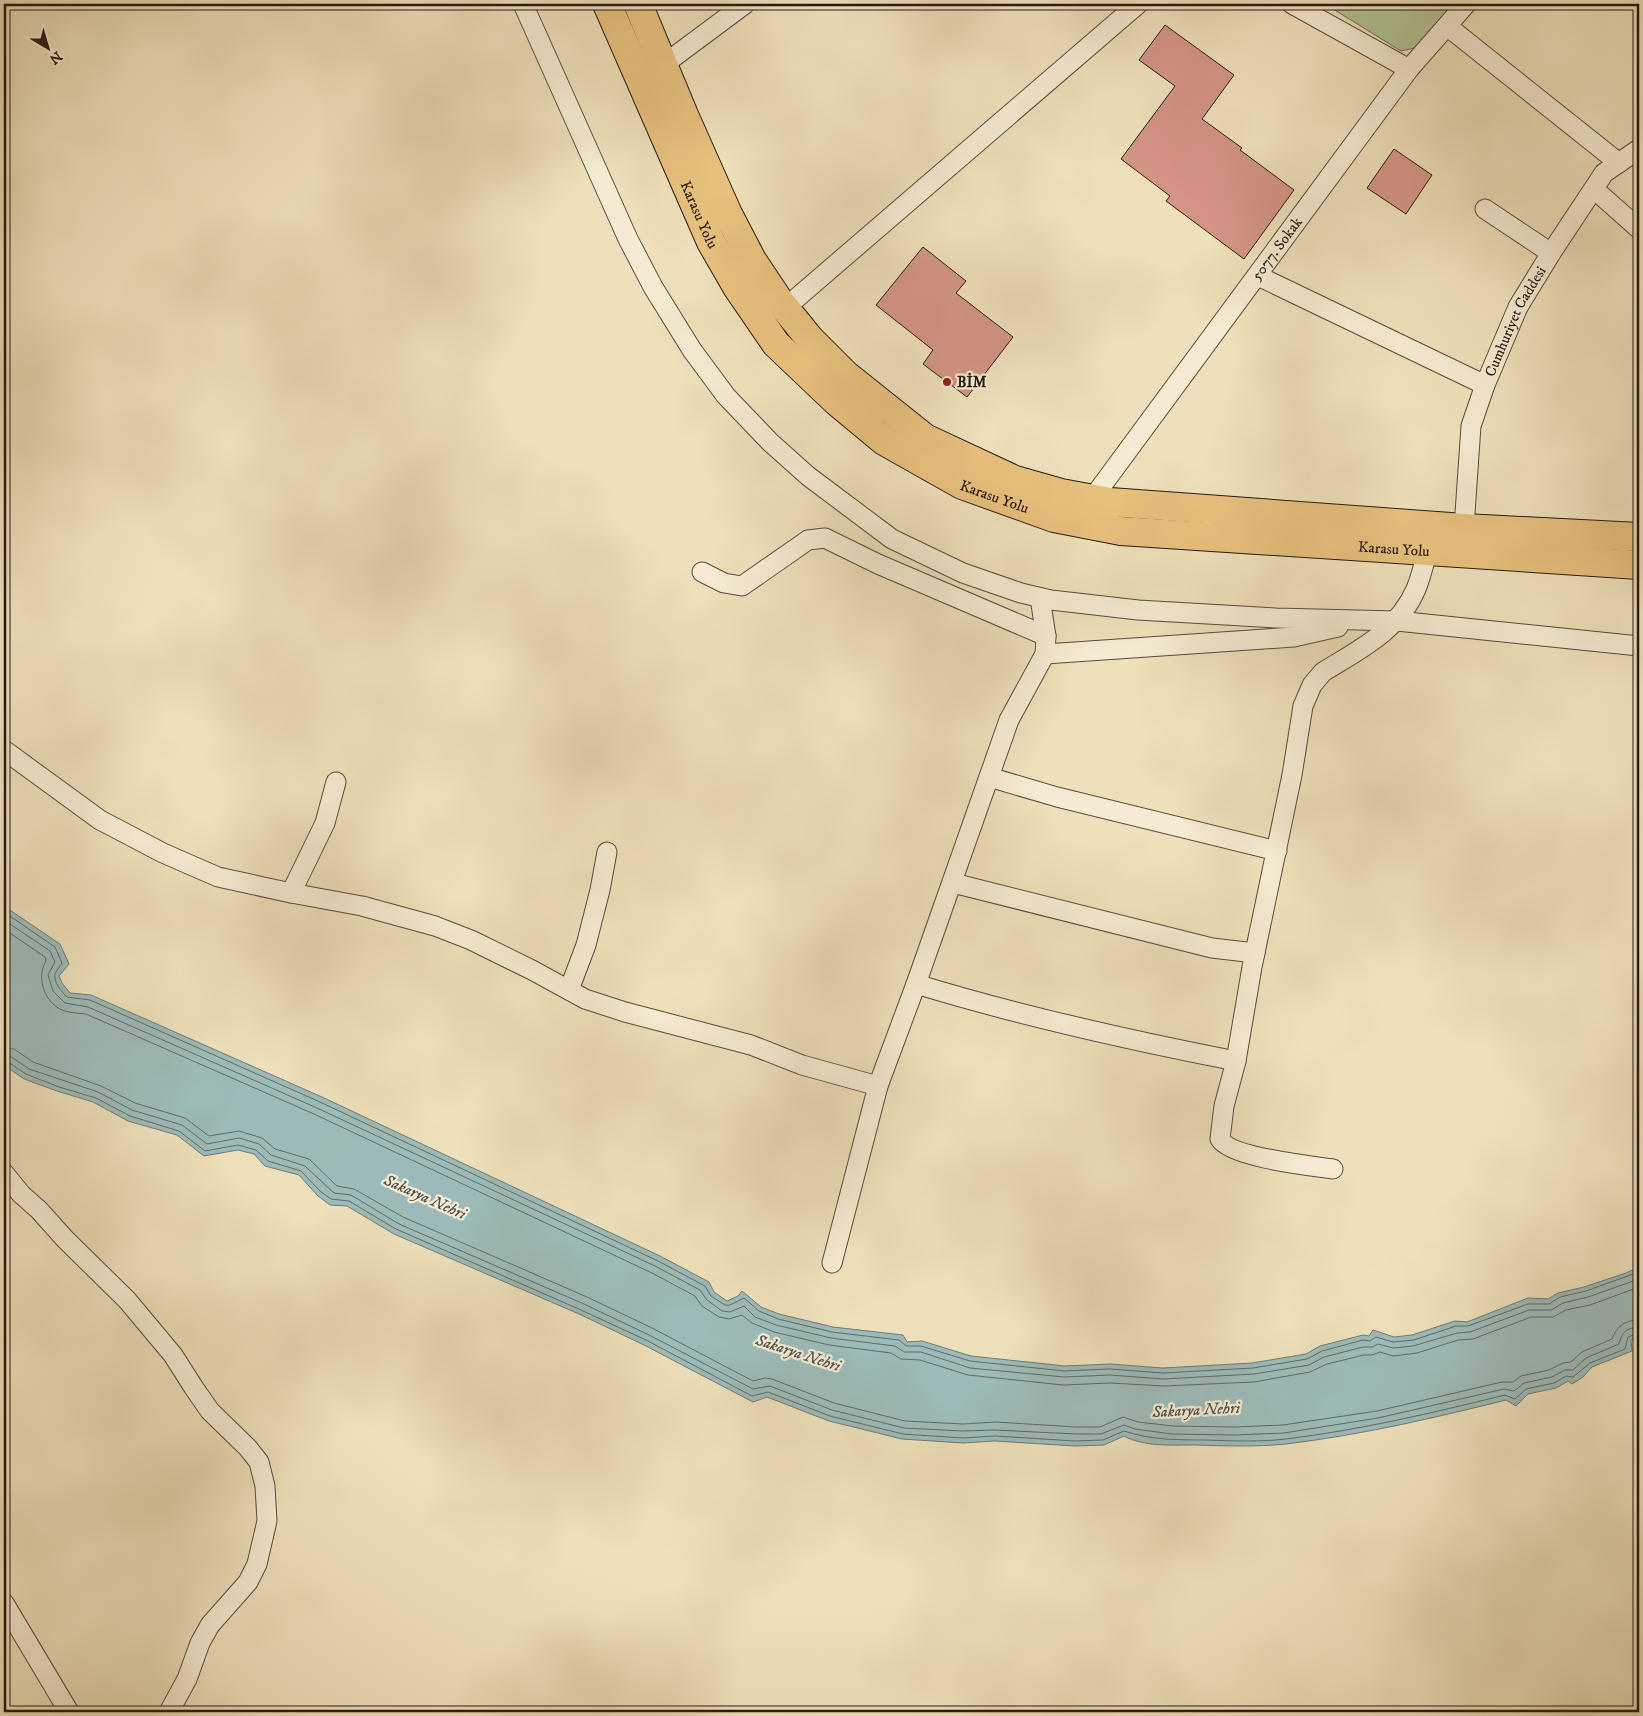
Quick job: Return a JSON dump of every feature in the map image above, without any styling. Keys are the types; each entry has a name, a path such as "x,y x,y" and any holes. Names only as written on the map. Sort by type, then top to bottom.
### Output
{"highway":[{"name":"Karasu Yolu","path":"607,4 711,242 737,287 776,344 837,402 884,440 962,485 1054,518 1120,531 1639,565"},
{"name":"Karasu Yolu","path":"638,4 728,214 752,260 785,308 810,339 846,375 924,438 1015,480 1062,493 1110,502 1464,528 1639,537"}],"street":[{"path":"522,4 628,239 653,287 692,350 726,396 770,442 808,476 892,539 963,573 1040,598 1138,610 1276,618 1397,621 1639,646"},
{"path":"663,65 745,4"},
{"path":"785,308 1138,4"},
{"path":"1292,4 1409,69"},
{"name":"5077. Sokak","path":"1092,499 1409,69 1466,4"},
{"path":"1448,26 1619,163"},
{"name":"Cumhuriyet Caddesi","path":"1464,528 1471,426 1485,386 1518,307 1604,173 1639,149"},
{"path":"1594,189 1639,229"},
{"path":"1485,210 1551,253"},
{"path":"1258,276 1485,386"},
{"path":"702,572 724,583 742,586 808,540 824,538 1046,645 1294,637 1366,620"},
{"path":"1333,1169 1250,1155 1229,1148 1220,1139 1224,1106 1236,1061 1303,706 1312,685 1323,672 1375,640 1397,621 1416,589 1427,552"},
{"path":"832,1262 878,1086 953,883 1009,720 1046,645 1040,598"},
{"path":"4,750 100,820 163,853 218,877 362,906 435,926 471,940 585,999 625,1012 751,1045 802,1065 878,1086"},
{"path":"989,777 1057,797 1277,851"},
{"path":"291,893 326,823 336,782"},
{"path":"569,990 586,945 600,890 607,852"},
{"path":"953,883 1212,948 1255,954"},
{"path":"916,984 985,1004 1183,1051 1236,1061"},
{"path":"4,1173 21,1194 127,1300 174,1355 210,1411 248,1448 259,1462 266,1486 267,1521 257,1564 248,1582 210,1625 200,1643 187,1679 169,1712"},
{"path":"4,1603 69,1712"}],"green space":[{"path":"1325,4 1455,4 1419,47 1401,51"}],"water":[{"name":"Sakarya Nehri","path":"4,906 60,944 69,964 59,976 70,993 91,995 322,1097 660,1256 709,1282 714,1292 727,1301 738,1296 742,1291 761,1307 779,1314 833,1327 903,1335 907,1342 922,1341 971,1356 1065,1366 1110,1364 1163,1368 1252,1363 1306,1354 1320,1346 1363,1335 1369,1336 1373,1330 1394,1337 1412,1335 1455,1321 1467,1322 1528,1298 1548,1299 1558,1293 1584,1287 1639,1267 1639,1338 1631,1340 1632,1351 1592,1367 1583,1377 1572,1384 1568,1381 1556,1388 1528,1394 1516,1406 1506,1400 1370,1431 1275,1445 1158,1445 1132,1440 1124,1436 1104,1445 1075,1446 995,1441 963,1443 902,1439 829,1421 767,1397 753,1402 644,1345 579,1314 394,1234 347,1206 330,1205 318,1196 299,1175 265,1166 254,1154 238,1150 204,1156 177,1135 128,1121 93,1102 24,1079 4,1065"}],"building":[{"path":"1165,25 1234,75 1202,119 1294,190 1244,259 1166,201 1170,196 1121,159 1175,86 1139,60"},
{"path":"1394,149 1432,175 1406,214 1367,188"},
{"path":"923,247 966,281 956,293 1013,337 967,397 923,364 933,350 876,305"}],"place":[{"name":"BİM","path":"947,382"}]}
